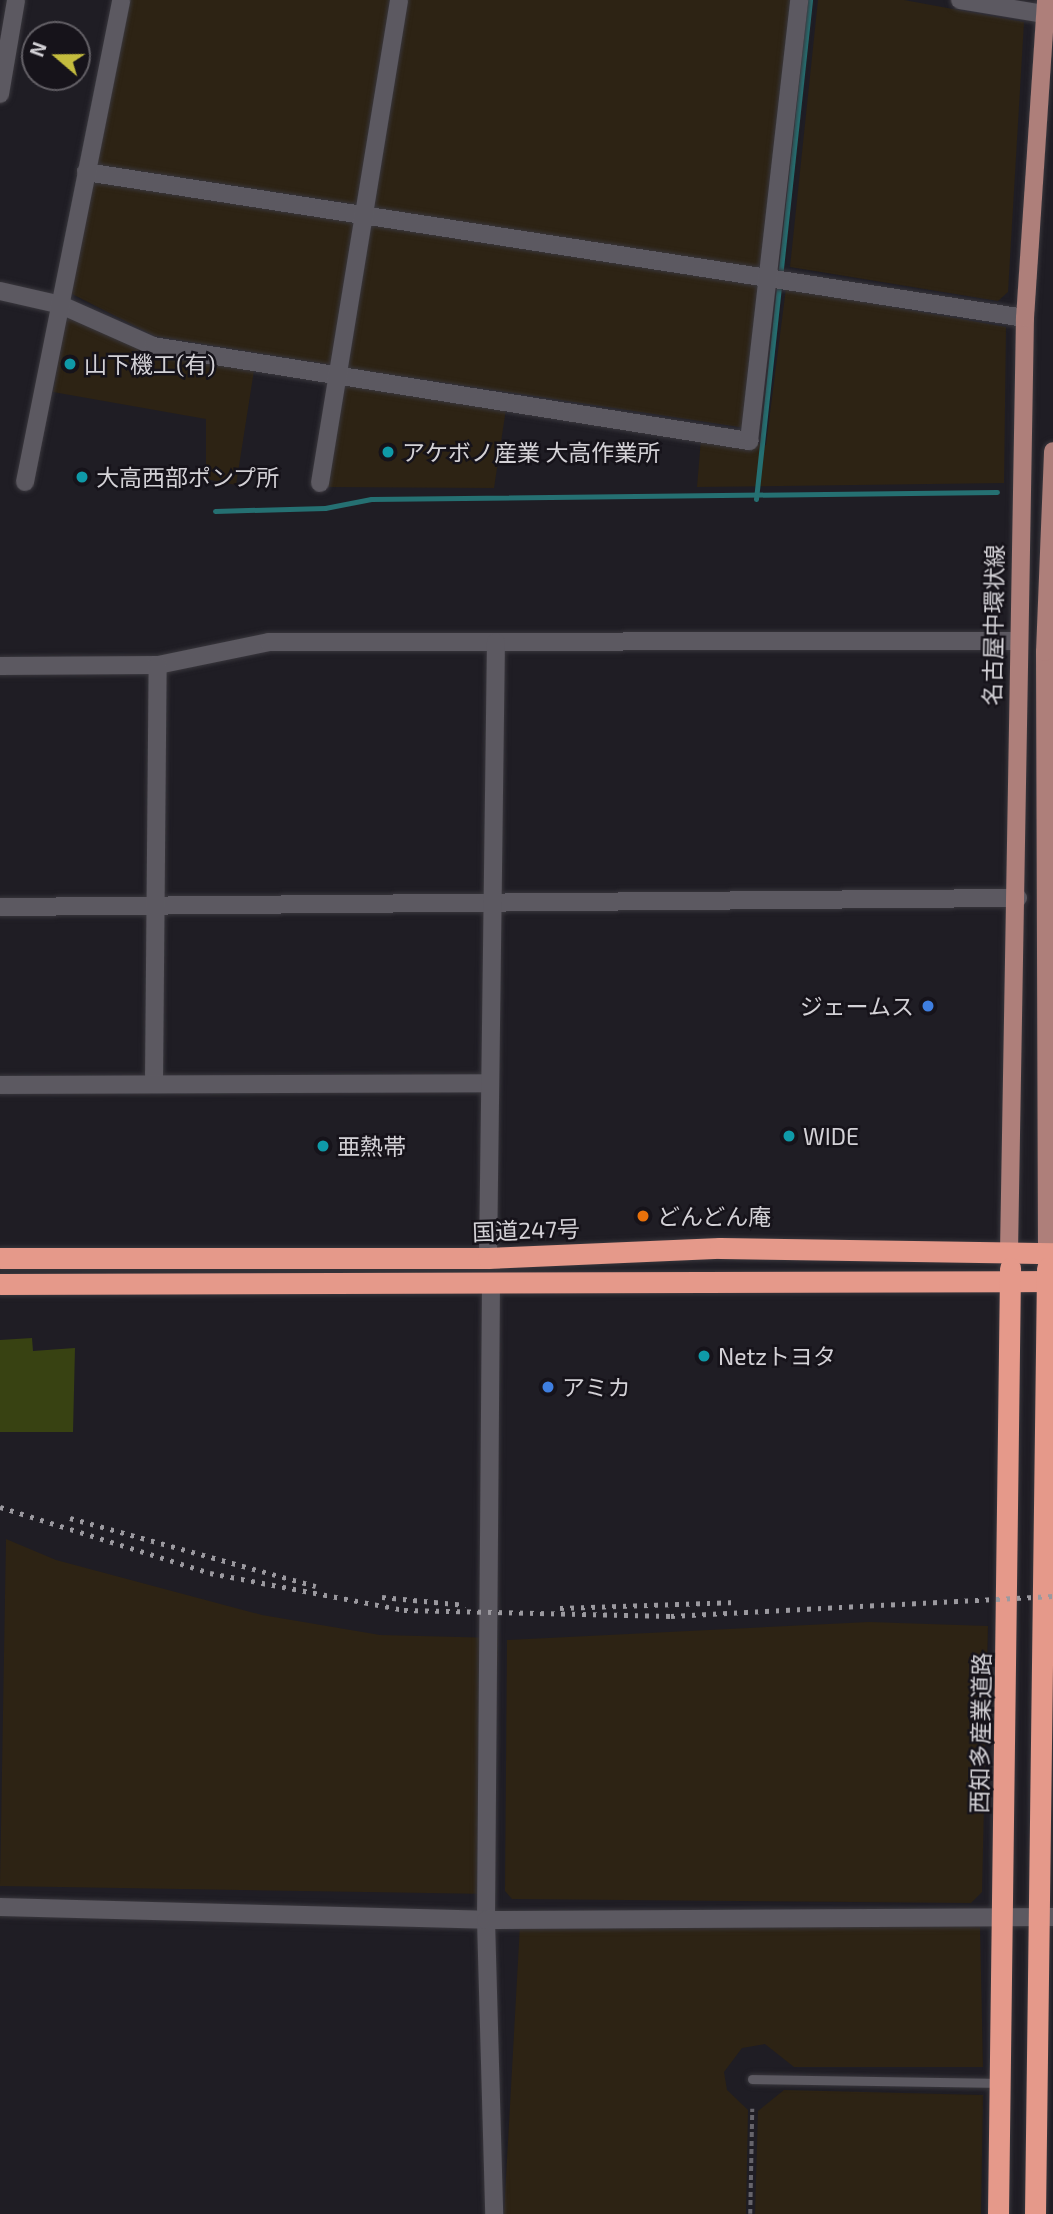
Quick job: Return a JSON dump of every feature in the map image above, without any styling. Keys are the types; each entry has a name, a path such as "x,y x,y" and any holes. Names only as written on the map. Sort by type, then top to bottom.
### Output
{"highway":[{"name":"国道247号","path":"0,1258 488,1258 720,1248 1050,1253"},
{"name":"西知多産業道路","path":"998,2214 1004,1913 1009,1252"},
{"path":"1035,2214 1046,1917 1050,1253"},
{"path":"0,1284 1050,1281"}],"main road":[{"name":"名古屋中環状線","path":"1009,1252 1018,898 1016,641 1025,318 1046,7"},
{"path":"1050,1253 1049,652 1053,451"}],"street":[{"path":"0,94 16,0"},
{"path":"25,482 121,0"},
{"path":"320,483 366,217 399,0"},
{"path":"0,291 61,305 153,346 749,441 775,281 799,0"},
{"path":"960,0 1046,7"},
{"path":"86,172 1025,318"},
{"path":"0,666 158,664 269,642 1016,641"},
{"path":"488,1258 496,642"},
{"path":"154,1082 158,664"},
{"path":"0,908 492,906 1018,898"},
{"path":"0,1085 154,1082 490,1083"},
{"path":"491,1283 486,1920 494,2214"},
{"path":"0,1907 486,1920 1004,1913 1046,1917"}],"lane":[{"path":"752,2080 1001,2083"}],"path":[{"path":"750,2214 752,2109"}],"shaded area":[{"path":"127,0 391,0 360,205 94,164"},
{"path":"406,0 794,0 760,270 374,209"},
{"path":"818,0 904,0 1024,22 1008,292 998,301 790,267"},
{"path":"91,180 357,222 333,365 155,336 70,293"},
{"path":"371,223 761,286 746,428 348,368"},
{"path":"786,288 1006,327 1004,483 697,487 701,439 766,445"},
{"path":"67,312 152,349 255,364 236,485 206,479 206,419 53,392"},
{"path":"345,382 506,409 494,488 327,487"},
{"path":"6,1539 56,1560 262,1615 380,1635 498,1638 492,1894 0,1886"},
{"path":"869,1622 988,1626 982,1892 971,1903 512,1899 505,1891 507,1640"},
{"path":"520,1925 980,1926 983,2067 794,2067 765,2044 742,2048 724,2072 727,2090 748,2110 746,2214 504,2214"},
{"path":"784,2090 983,2095 981,2214 755,2214 758,2111"}],"green space":[{"path":"32,1338 33,1351 75,1348 73,1432 0,1432 0,1340"}],"waterway":[{"path":"756,499 810,0"},
{"path":"215,511 325,508 371,499 997,492"}],"railway":[{"path":"0,1507 210,1573 404,1610 671,1616 1053,1596"},
{"path":"70,1518 316,1586"},
{"path":"382,1597 466,1605"},
{"path":"560,1608 738,1602"}],"place":[{"name":"山下機工(有)","path":"70,364"},
{"name":"アケボノ産業 大高作業所","path":"388,452"},
{"name":"大高西部ポンプ所","path":"82,477"},
{"name":"ジェームス","path":"928,1006"},
{"name":"WIDE","path":"789,1136"},
{"name":"亜熱帯","path":"323,1146"},
{"name":"どんどん庵","path":"643,1216"},
{"name":"Netzトヨタ","path":"704,1356"},
{"name":"アミカ","path":"548,1387"}]}
